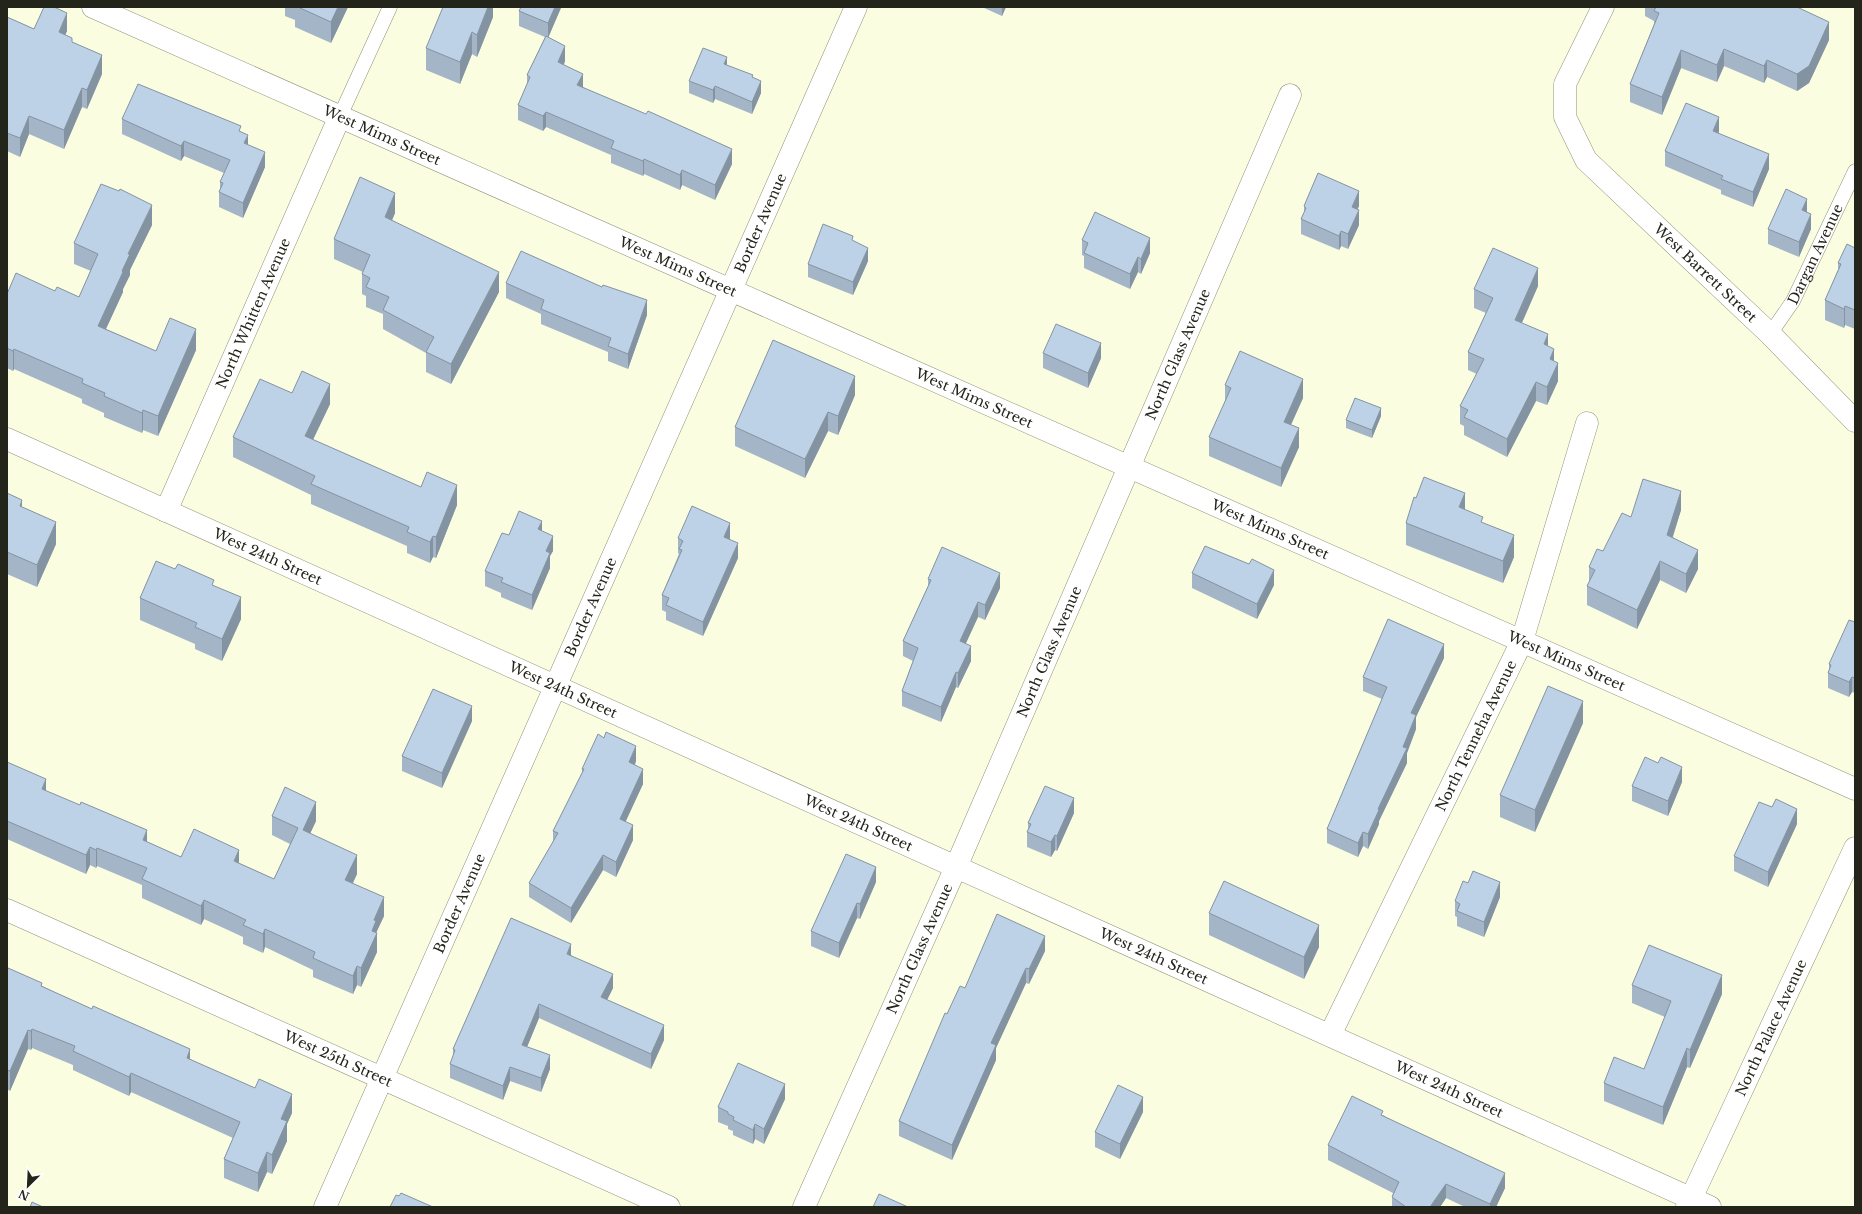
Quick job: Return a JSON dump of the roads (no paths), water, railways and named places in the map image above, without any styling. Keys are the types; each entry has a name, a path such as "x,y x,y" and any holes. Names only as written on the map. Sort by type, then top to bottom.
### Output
{"street":[{"name":"West Mims Street","path":"93,7 1855,789"},
{"name":"Border Avenue","path":"324,1207 856,7"},
{"name":"West Barrett Street","path":"1603,7 1565,84 1565,118 1586,160 1770,334 1855,421"},
{"name":"North Glass Avenue","path":"804,1207 956,867 1290,94"},
{"name":"North Whitten Avenue","path":"166,511 340,116"},
{"name":"North Tenneha Avenue","path":"1330,1035 1522,641 1587,422"},
{"name":"West 24th Street","path":"7,439 1330,1035 1696,1204"},
{"name":"North Palace Avenue","path":"1696,1204 1855,848"},
{"name":"West 25th Street","path":"7,910 669,1207"}],"lane":[{"path":"340,116 390,7"},
{"name":"Dargan Avenue","path":"1770,334 1793,301 1855,172"}]}
